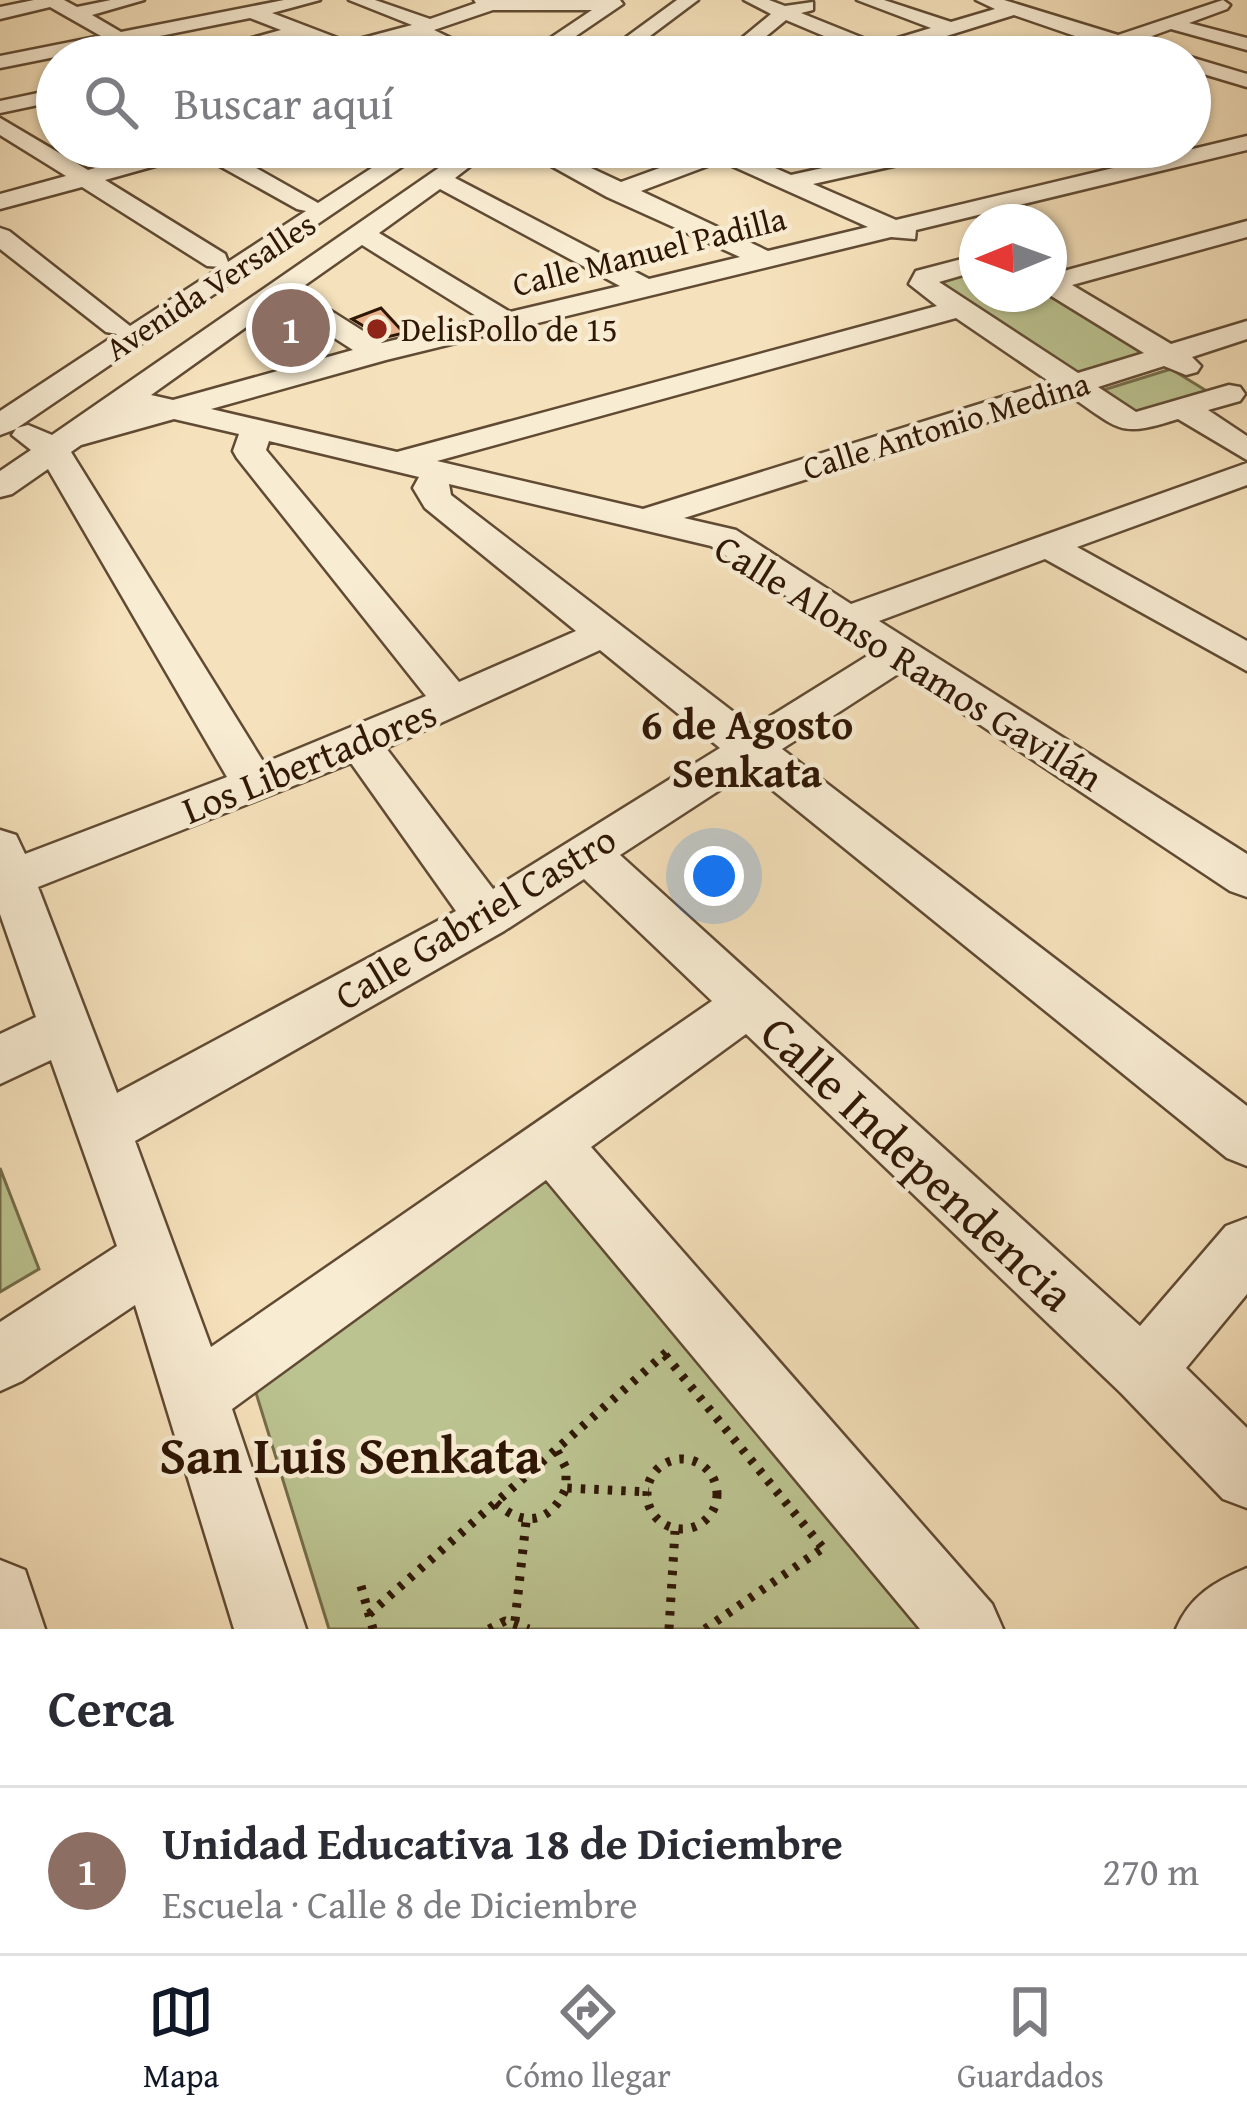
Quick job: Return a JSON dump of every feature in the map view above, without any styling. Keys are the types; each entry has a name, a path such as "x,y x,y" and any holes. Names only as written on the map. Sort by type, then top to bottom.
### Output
{"street":[{"path":"0,13 53,0 126,36 311,0"},
{"path":"77,13 135,0"},
{"path":"358,0 437,36"},
{"path":"579,36 643,0"},
{"path":"621,36 671,0"},
{"path":"638,36 689,0"},
{"path":"752,0 842,36"},
{"path":"755,36 785,12 834,0"},
{"path":"866,0 949,28"},
{"path":"985,0 1099,36"},
{"path":"1200,0 1247,12"},
{"path":"393,36 485,4 616,2"},
{"path":"573,36 616,2"},
{"path":"485,4 538,36"},
{"path":"1134,36 1221,5"},
{"path":"929,36 1014,9"},
{"path":"252,11 315,36"},
{"path":"1117,13 1247,44"},
{"path":"280,36 301,31"},
{"path":"0,45 16,59"},
{"path":"1211,76 1247,81"},
{"path":"0,107 36,99"},
{"path":"0,124 36,146"},
{"path":"72,168 216,260"},
{"path":"0,202 121,168"},
{"path":"239,168 306,204"},
{"name":"Avenida Versalles","path":"0,488 20,430 116,326 356,168"},
{"name":"Avenida Versalles","path":"20,430 390,168"},
{"name":"Avenida Versalles","path":"20,430 427,168"},
{"name":"Avenida Versalles","path":"20,430 129,399 454,168"},
{"path":"569,168 766,260"},
{"path":"616,192 672,168"},
{"path":"758,168 959,261"},
{"path":"792,182 855,168"},
{"name":"Calle Manuel Padilla","path":"20,430 170,410 377,353 1133,168"},
{"path":"439,179 647,289"},
{"path":"1067,278 1247,229"},
{"path":"363,233 507,322"},
{"path":"0,236 116,326"},
{"path":"959,269 922,280 958,309 1132,423 1229,394 1067,294"},
{"path":"279,290 377,353"},
{"path":"391,463 958,309"},
{"name":"Calle Antonio Medina","path":"645,520 1247,331"},
{"name":"Calle Alonso Ramos Gavilán","path":"129,399 723,538 1247,878"},
{"path":"1184,409 1247,450"},
{"path":"20,430 254,784"},
{"path":"256,431 249,451 453,702"},
{"path":"438,473 430,488 437,501 1247,1140"},
{"path":"849,619 1247,473"},
{"path":"1205,487 1247,508"},
{"path":"1046,545 1247,658"},
{"name":"Los Libertadores","path":"6,863 254,784 602,634"},
{"name":"Calle Gabriel Castro","path":"104,1129 487,917 900,654"},
{"path":"359,742 487,917"},
{"name":"Calle Independencia","path":"586,852 1142,1371 1247,1475"},
{"path":"6,863 152,1259 270,1629"},
{"path":"197,1395 747,1005"},
{"path":"0,1060 66,1027"},
{"path":"551,1143 967,1629"},
{"path":"1142,1371 1247,1247"},
{"path":"0,1359 152,1259"},
{"path":"0,1595 9,1629"},
{"path":"1212,1629 1247,1604"}],"path":[{"path":"369,1614 678,1343"},
{"path":"664,1355 823,1548"},
{"path":"496,1503 514,1519 526,1522 535,1523 552,1514 566,1487 566,1468 556,1450"},
{"path":"673,1457 694,1459 710,1474 716,1497 707,1521 698,1528 675,1532 656,1516 649,1492 656,1470 673,1457"},
{"path":"566,1487 649,1492"},
{"path":"515,1621 526,1522"},
{"path":"669,1629 675,1532"},
{"path":"705,1629 840,1536"},
{"path":"361,1586 373,1629"},
{"path":"489,1629 515,1621 529,1629"}],"green space":[{"path":"959,273 959,300 932,281"},
{"path":"1067,304 1153,353 1071,378 976,312 1067,312"},
{"path":"1171,369 1215,396 1143,420 1100,391"},
{"path":"547,1165 947,1629 329,1629 252,1380"},
{"path":"0,1168 39,1269 0,1292"}],"building":[{"name":"DelisPollo de 15","path":"381,308 404,333 383,338 352,319"}],"place":[{"name":"Unidad Educativa 18 de Diciembre","path":"291,328"},
{"name":"DelisPollo de 15","path":"377,329"}],"district":[{"name":"6 de Agosto Senkata","path":"747,748"},
{"name":"San Luis Senkata","path":"350,1455"}]}
